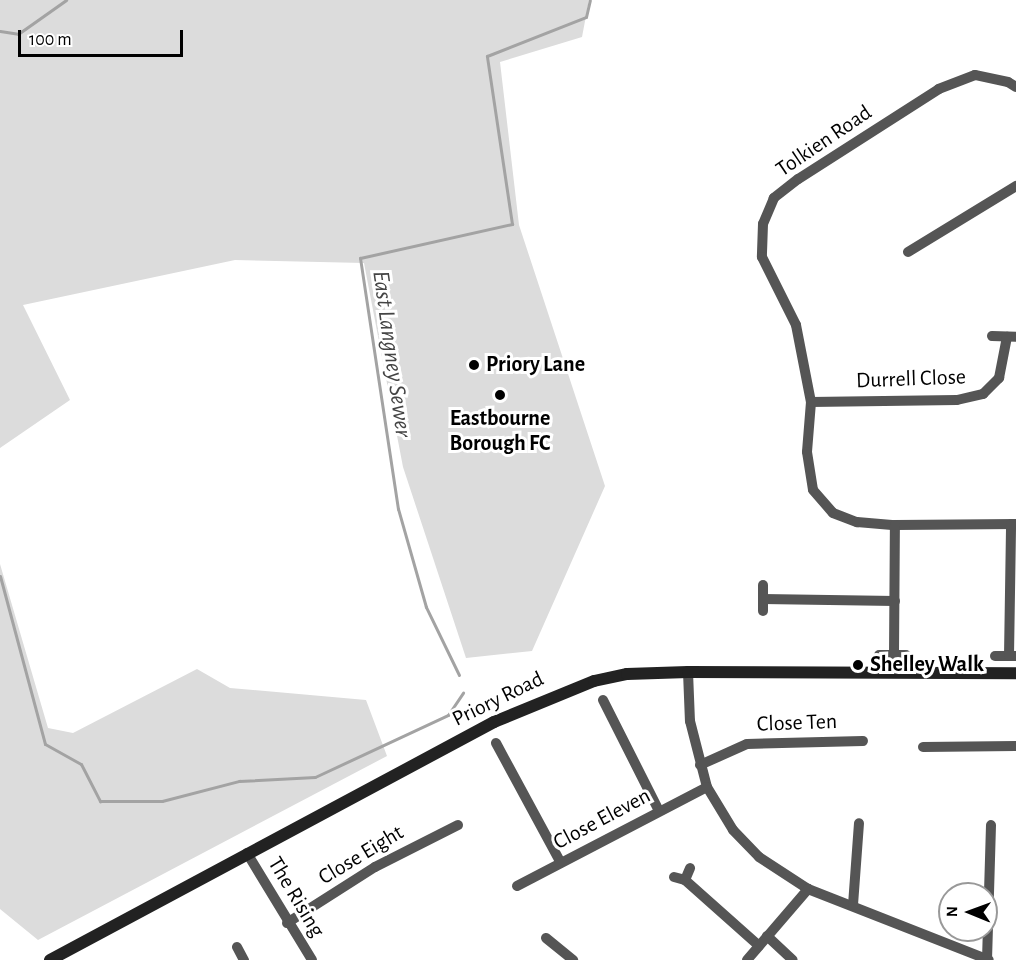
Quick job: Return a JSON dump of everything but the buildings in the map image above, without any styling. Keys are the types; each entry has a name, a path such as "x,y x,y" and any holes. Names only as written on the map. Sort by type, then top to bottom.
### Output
{"street":[{"name":"Tolkien Road","path":"1012,85 975,75 939,89 774,198 763,224 762,257 796,325 811,402 807,452 813,490 833,513 856,522 895,525 1013,524"},
{"path":"908,252 1016,186"},
{"name":"Durrell Close","path":"811,402 957,400 983,394 999,378 1012,337 992,336"},
{"path":"995,656 1012,656 1013,524"},
{"path":"894,655 895,525"},
{"path":"763,585 763,611"},
{"path":"763,599 895,601"},
{"path":"879,655 906,655"},
{"path":"688,672 690,720 707,787 733,830 759,857 808,889 988,960 991,825"},
{"name":"Priory Road","path":"50,960 494,722 568,689 627,674 688,672 1016,673"},
{"path":"603,700 659,811"},
{"name":"Close Ten","path":"700,765 747,744 863,741"},
{"path":"496,743 561,863"},
{"path":"923,747 1016,746"},
{"name":"Close Eleven","path":"517,886 707,787"},
{"path":"853,905 859,823"},
{"name":"Close Eight","path":"287,923 375,867 458,825"},
{"name":"The Rising","path":"247,853 287,923 312,960"},
{"path":"685,880 690,868"},
{"path":"674,877 685,880 759,946"},
{"path":"747,960 808,889"},
{"path":"767,936 793,960"},
{"path":"546,938 573,960"},
{"path":"237,947 244,960"}],"shaded area":[{"path":"0,0 589,0 582,37 500,62 519,225 605,486 532,651 466,658 403,467 364,263 235,260 23,305 70,400 0,448"},
{"path":"0,564 48,728 73,733 197,669 230,688 366,700 387,756 38,940 0,909"}],"waterway":[{"path":"0,31 18,34 66,0"},
{"name":"East Langney Sewer","path":"459,675 426,607 398,509 360,258 512,224 487,56 586,17 590,0"},
{"name":"East Langney Sewer","path":"0,576 45,744 81,764 100,801 162,801 239,781 315,777 448,715 463,693"}],"place":[{"name":"Priory Lane","path":"474,365"},
{"name":"Eastbourne Borough FC","path":"500,395"},
{"name":"Shelley Walk","path":"858,665"}]}
